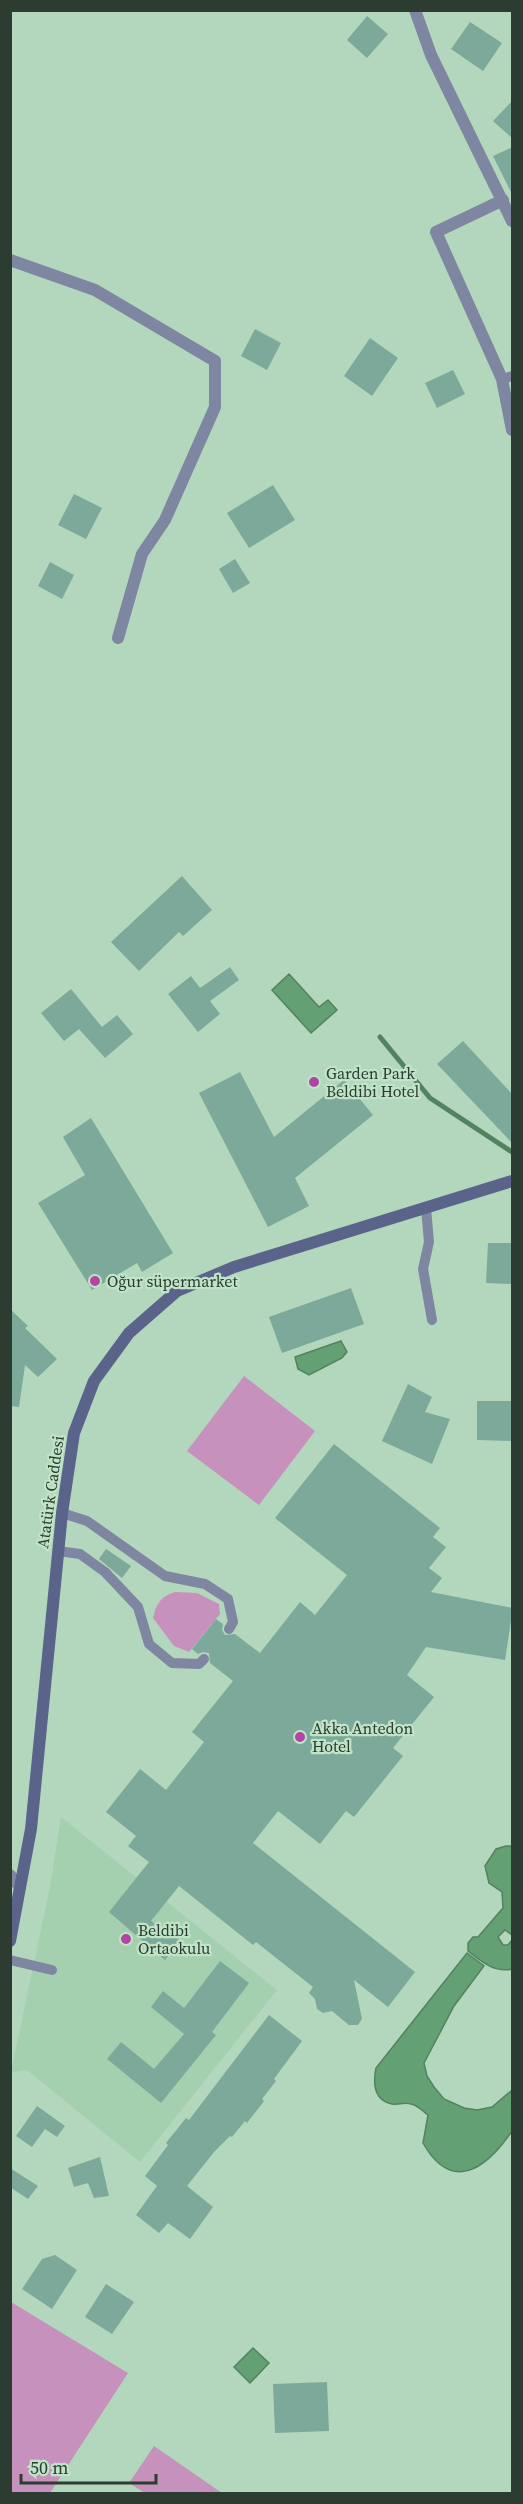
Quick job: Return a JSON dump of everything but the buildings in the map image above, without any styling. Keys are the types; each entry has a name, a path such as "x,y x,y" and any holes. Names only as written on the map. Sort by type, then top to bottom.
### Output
{"street":[{"path":"414,10 431,54 513,221"},
{"path":"503,200 436,232 507,378 513,430"},
{"path":"10,260 95,290 215,361 214,407 165,520 142,554 118,638"},
{"name":"Atatürk Caddesi","path":"10,1941 31,1829 62,1513 74,1433 94,1381 129,1333 177,1292 234,1267 513,1182"},
{"path":"10,1875 20,1887"}],"lane":[{"path":"426,1208 429,1242 423,1269 432,1320"},
{"path":"62,1513 87,1521 165,1576 205,1584 228,1599 233,1622 229,1629"},
{"path":"58,1551 80,1554 105,1572 138,1607 149,1644 172,1663 199,1664 204,1659"},
{"path":"10,1960 52,1970"}],"shaded area":[{"path":"289,974 319,1007 328,1000 337,1010 311,1033 272,990"},
{"path":"341,1341 347,1352 342,1358 309,1375 298,1369 295,1357"},
{"path":"244,1376 315,1431 259,1505 187,1451"},
{"path":"175,1592 197,1593 219,1604 220,1614 189,1652 174,1646 153,1618 160,1601"},
{"name":"Beldibi Ortaokulu","path":"61,1817 277,1990 140,2162 27,2070 11,2072 50,1887"},
{"path":"512,1846 512,1935 505,1930 498,1937 503,1945 508,1945 512,1940 512,1969 506,1970 494,1968 478,1959 468,1951 468,1943 473,1937 478,1937 503,1908 502,1892 489,1883 485,1866 496,1849"},
{"path":"467,1953 484,1966 454,2006 424,2063 427,2076 444,2099 464,2108 477,2110 492,2107 512,2090 512,2131 502,2145 480,2165 457,2172 445,2168 434,2159 423,2143 428,2115 413,2105 392,2104 381,2099 376,2090 375,2079 376,2068"},
{"path":"11,2302 128,2373 50,2493 11,2493"},
{"path":"253,2348 269,2363 250,2383 234,2367"},
{"path":"154,2446 222,2493 145,2493 129,2483"}],"waterway":[{"path":"380,1037 430,1098 512,1152"}],"place":[{"name":"Garden Park Beldibi Hotel","path":"314,1082"},
{"name":"Oğur süpermarket","path":"95,1281"},
{"name":"Akka Antedon Hotel","path":"300,1737"},
{"name":"Beldibi Ortaokulu","path":"126,1939"}]}
